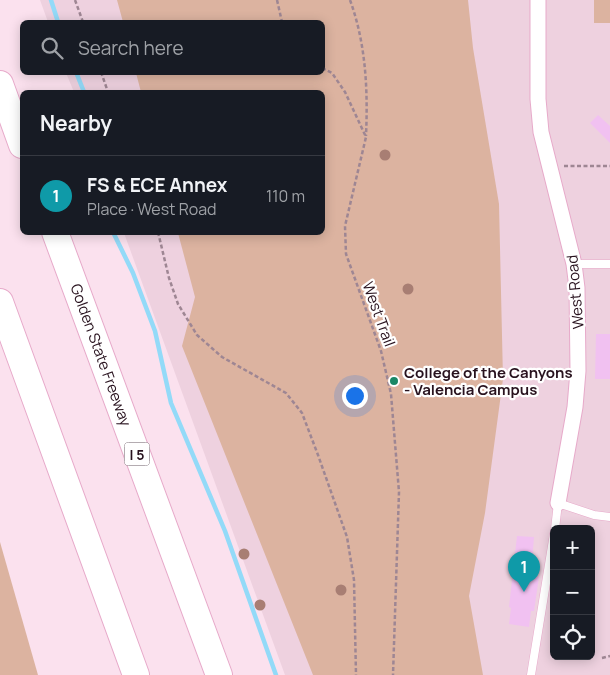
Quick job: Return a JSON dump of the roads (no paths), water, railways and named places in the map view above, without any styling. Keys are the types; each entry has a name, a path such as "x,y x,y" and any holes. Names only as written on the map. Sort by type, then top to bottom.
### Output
{"highway":[{"path":"0,84 20,139"},
{"name":"Golden State Freeway","path":"56,235 219,675"},
{"path":"0,302 136,675"}],"street":[{"name":"West Road","path":"538,0 541,132 574,264 578,314 578,371 575,407 558,503"}],"lane":[{"path":"574,264 610,264"},
{"path":"555,525 558,503 594,515 610,517"},
{"path":"531,675 550,559"}],"waterway":[{"path":"51,0 57,20"},
{"path":"77,75 83,90"},
{"path":"114,235 133,273 155,331 171,403 225,531 276,675"}],"place":[{"name":"College of the Canyons - Valencia Campus","path":"394,381"},
{"name":"FS & ECE Annex","path":"524,592"}]}
